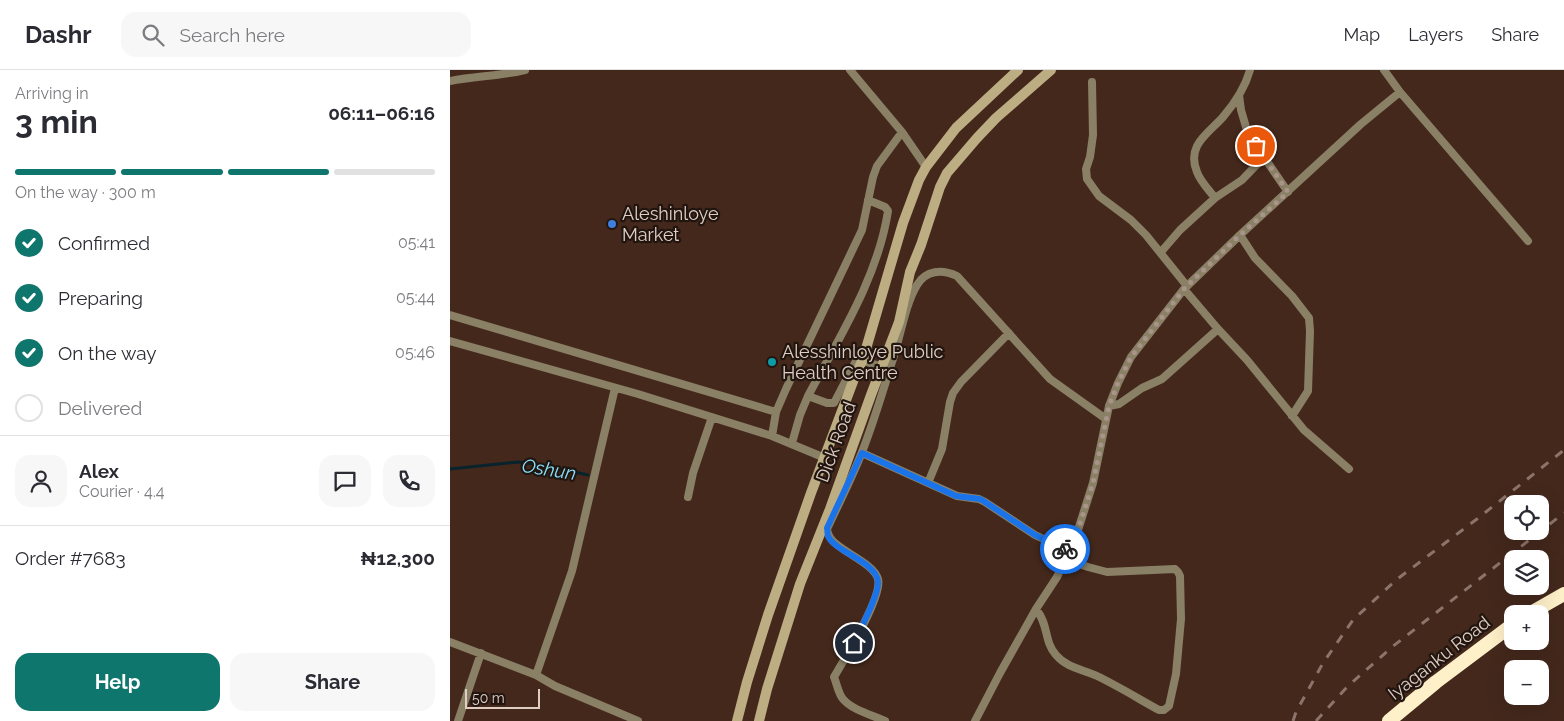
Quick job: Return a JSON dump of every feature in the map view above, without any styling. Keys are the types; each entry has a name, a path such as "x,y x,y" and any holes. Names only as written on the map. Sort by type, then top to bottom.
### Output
{"highway":[{"path":"1545,605 1564,594"},
{"name":"Iyaganku Road","path":"1389,721 1436,682 1504,632"}],"main road":[{"name":"Dick Road","path":"737,721 768,615 854,379 863,360 903,223 917,184 926,167 956,128 1018,70"},
{"name":"Dick Road","path":"759,721 767,689 800,584 899,322 910,272 940,187 947,173 977,138 996,118 1051,70"}],"street":[{"path":"450,82 525,70"},
{"path":"850,70 902,132 926,167"},
{"path":"1215,198 1197,173 1194,154 1202,136 1222,118 1239,95 1246,84 1250,70"},
{"path":"1384,70 1400,92 1528,241"},
{"path":"1092,82 1093,134 1090,157 1086,169 1087,179 1100,196 1131,220 1161,252 1185,287 1218,329 1247,360 1304,430 1349,468"},
{"path":"974,721 1068,555 1093,483 1109,406 1131,357 1185,287 1361,124 1400,92"},
{"path":"1239,95 1248,134 1288,192"},
{"path":"772,436 776,412 862,230 877,166 902,132"},
{"path":"1161,252 1180,230 1215,198 1242,180 1264,157"},
{"path":"792,443 808,396 870,274 882,242 888,211 883,206 868,200"},
{"path":"1240,235 1256,258 1292,296 1309,318 1308,391 1292,416"},
{"path":"885,721 849,704 842,697 834,677 854,643 872,603 878,584 876,574 834,543 828,536 827,528 862,453 917,284 928,274 936,271 948,272 956,276 1050,380 1106,419"},
{"path":"450,315 776,412"},
{"path":"1109,406 1119,404 1142,388 1162,379 1218,329"},
{"path":"928,483 942,448 953,393 960,382 1009,333"},
{"path":"450,341 712,417 792,443 825,458"},
{"path":"808,396 827,403 834,403 857,358 883,367"},
{"path":"536,675 572,571 615,388"},
{"path":"688,497 693,473 712,417"},
{"path":"862,453 956,496 980,499 1088,567 1107,572 1175,569 1180,576 1181,619 1176,674 1169,706 1164,710 1159,710 1097,676 1069,666 1062,661 1052,651 1044,621 1036,609"},
{"path":"450,642 536,675 555,686 638,721"},
{"path":"458,721 481,653"}],"waterway":[{"name":"Oshun","path":"450,469 518,462 588,475"}],"railway":[{"path":"1293,721 1323,663 1353,620 1396,580 1564,450"},
{"path":"1316,721 1347,687 1392,647 1564,513"}],"way so far":[{"path":"1065,549 1069,552 1078,530 1093,483 1109,406 1131,357 1157,321 1184,289 1288,192 1256,146"}],"place":[{"name":"Aleshinloye Market","path":"612,224"},
{"name":"Alesshinloye Public Health Centre","path":"772,362"}],"route":[{"path":"854,643 872,603 878,580 876,574 834,543 828,536 827,528 862,453 956,496 980,499 1035,535 1065,549"}]}
